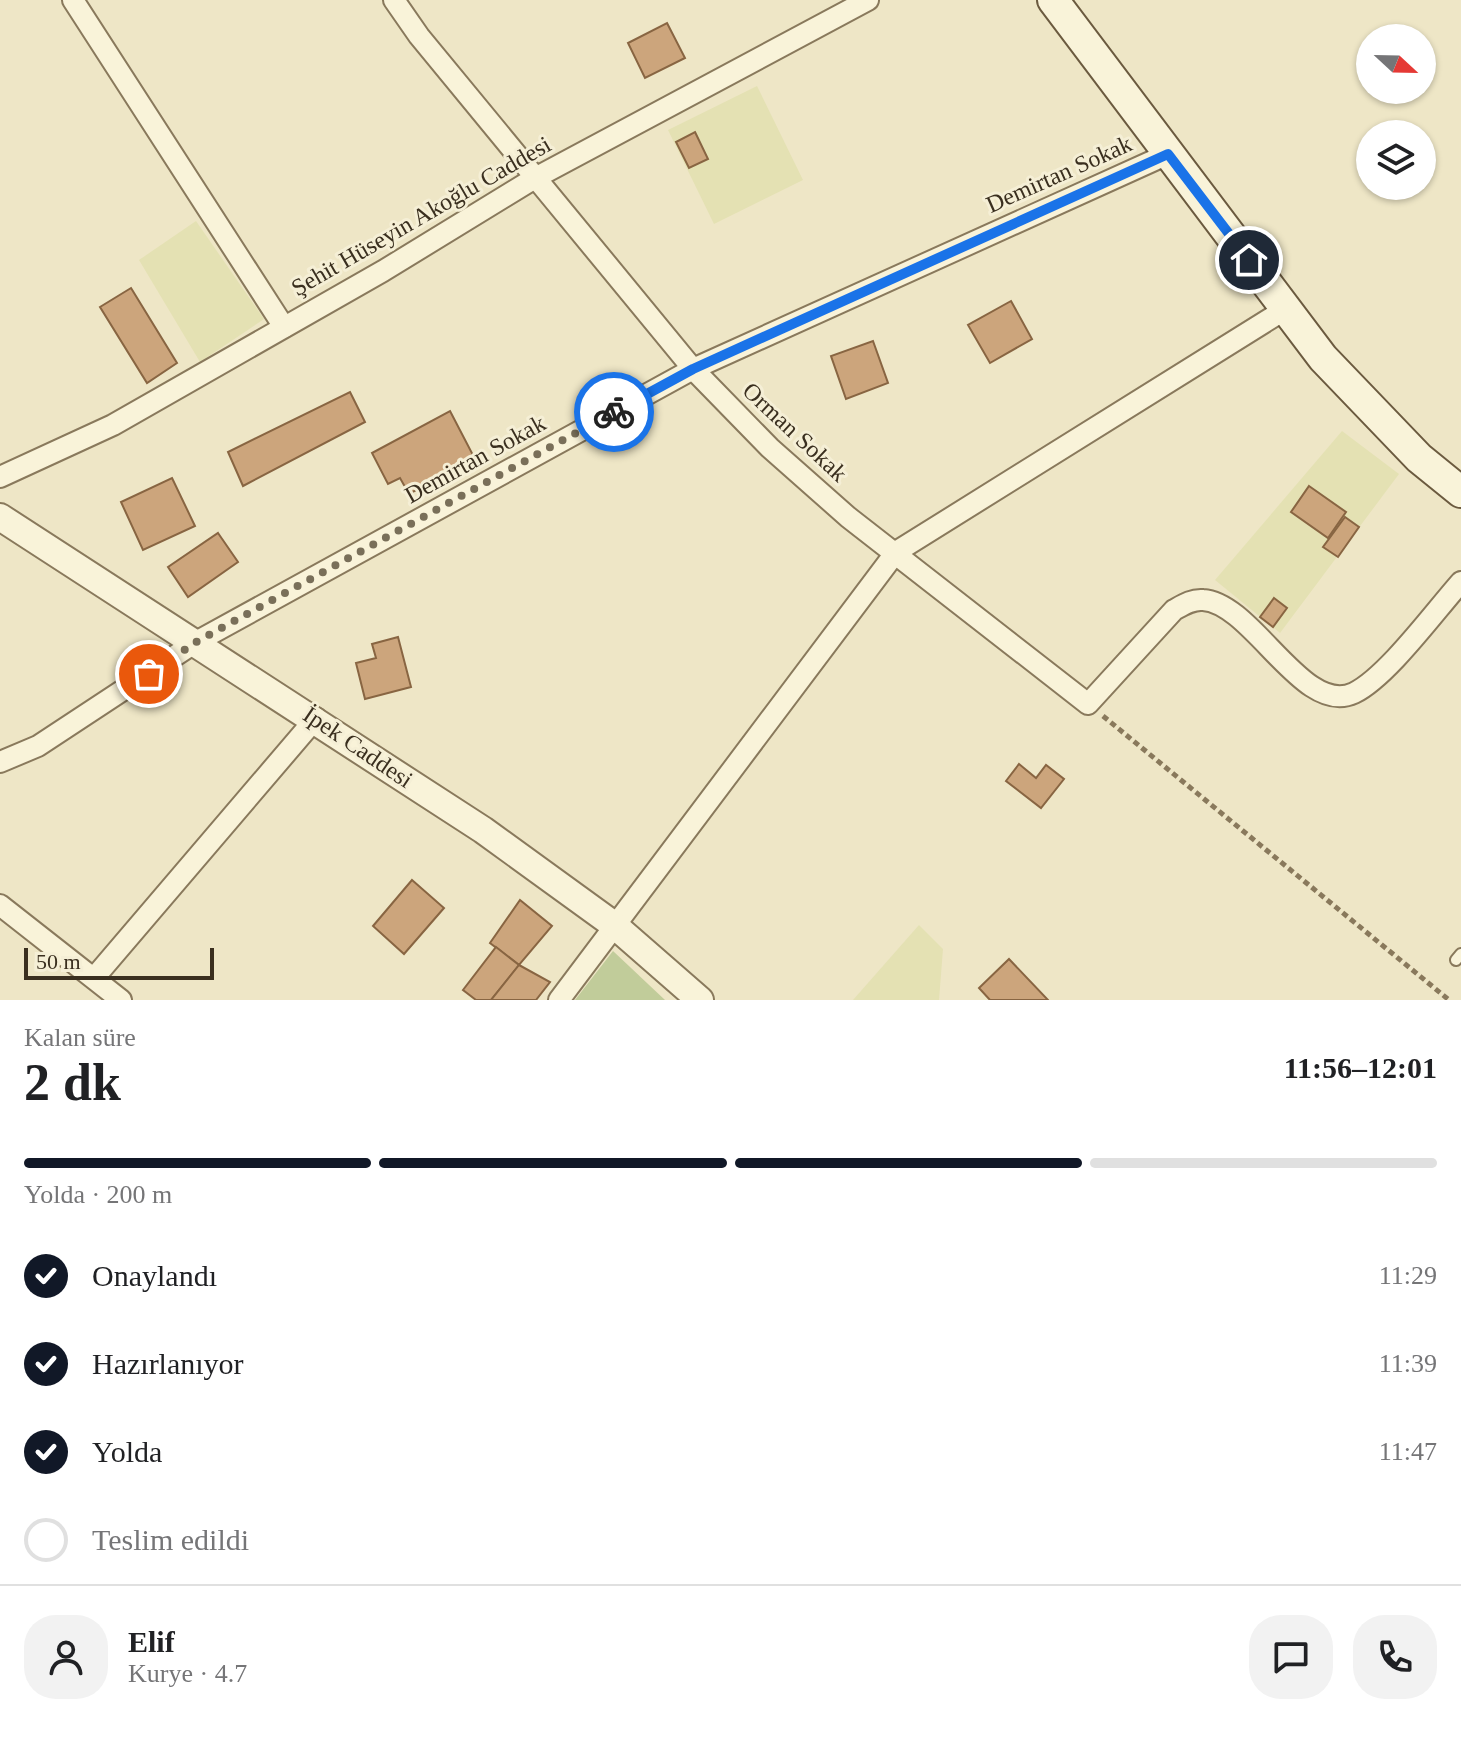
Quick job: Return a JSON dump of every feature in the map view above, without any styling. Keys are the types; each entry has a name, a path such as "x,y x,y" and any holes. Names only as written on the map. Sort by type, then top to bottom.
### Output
{"main road":[{"path":"1053,0 1284,310 1378,417 1461,492"}],"street":[{"path":"73,0 284,327"},
{"name":"Orman Sokak","path":"394,0 419,36 693,369 770,448 848,517 1088,704"},
{"name":"Şehit Hüseyin Akoğlu Caddesi","path":"0,477 113,425 535,178 868,0"},
{"name":"Demirtan Sokak","path":"0,762 38,746 196,642 693,369 1168,154"},
{"path":"559,1000 896,552 1284,310"},
{"name":"İpek Caddesi","path":"0,517 316,718 483,830 614,925 700,1000"},
{"path":"1088,704 1174,610 1192,601 1204,600 1241,622 1310,685 1329,696 1341,698 1368,684 1461,582"},
{"path":"94,978 316,718"},
{"path":"0,905 121,1000"}],"path":[{"path":"1088,704 1449,1000"}],"shaded area":[{"path":"757,86 803,180 714,224 668,130"},
{"path":"196,221 264,319 200,362 139,260"},
{"path":"1342,431 1399,474 1280,633 1215,580"},
{"path":"919,925 943,949 939,1000 853,1000"}],"green space":[{"path":"613,951 665,1000 575,1000"}],"building":[{"path":"667,23 685,58 645,78 628,43"},
{"path":"695,132 708,159 689,168 676,142"},
{"path":"131,288 177,363 147,383 100,307"},
{"path":"1011,301 1032,339 990,363 968,325"},
{"path":"873,341 888,383 846,399 831,356"},
{"path":"350,392 365,422 243,486 228,452"},
{"path":"450,411 475,459 409,494 400,478 388,484 372,453"},
{"path":"172,478 195,526 143,550 121,502"},
{"path":"1309,486 1346,512 1328,538 1291,512"},
{"path":"1345,517 1359,527 1338,557 1323,547"},
{"path":"218,533 238,562 188,597 168,567"},
{"path":"1274,598 1287,608 1273,627 1260,617"},
{"path":"398,637 411,687 365,699 356,663 376,658 372,644"},
{"path":"1019,764 1036,778 1046,765 1064,779 1041,808 1006,781"},
{"path":"412,880 444,908 404,954 373,926"},
{"path":"520,900 552,926 519,965 490,943"},
{"path":"496,947 519,965 491,1000 476,1000 463,990"},
{"path":"1009,959 1048,1000 990,1000 979,988"},
{"path":"519,965 550,982 536,1000 491,1000"}],"way so far":[{"path":"149,674 196,642 614,412"}],"route":[{"path":"614,412 693,369 1168,154 1249,260"}]}
